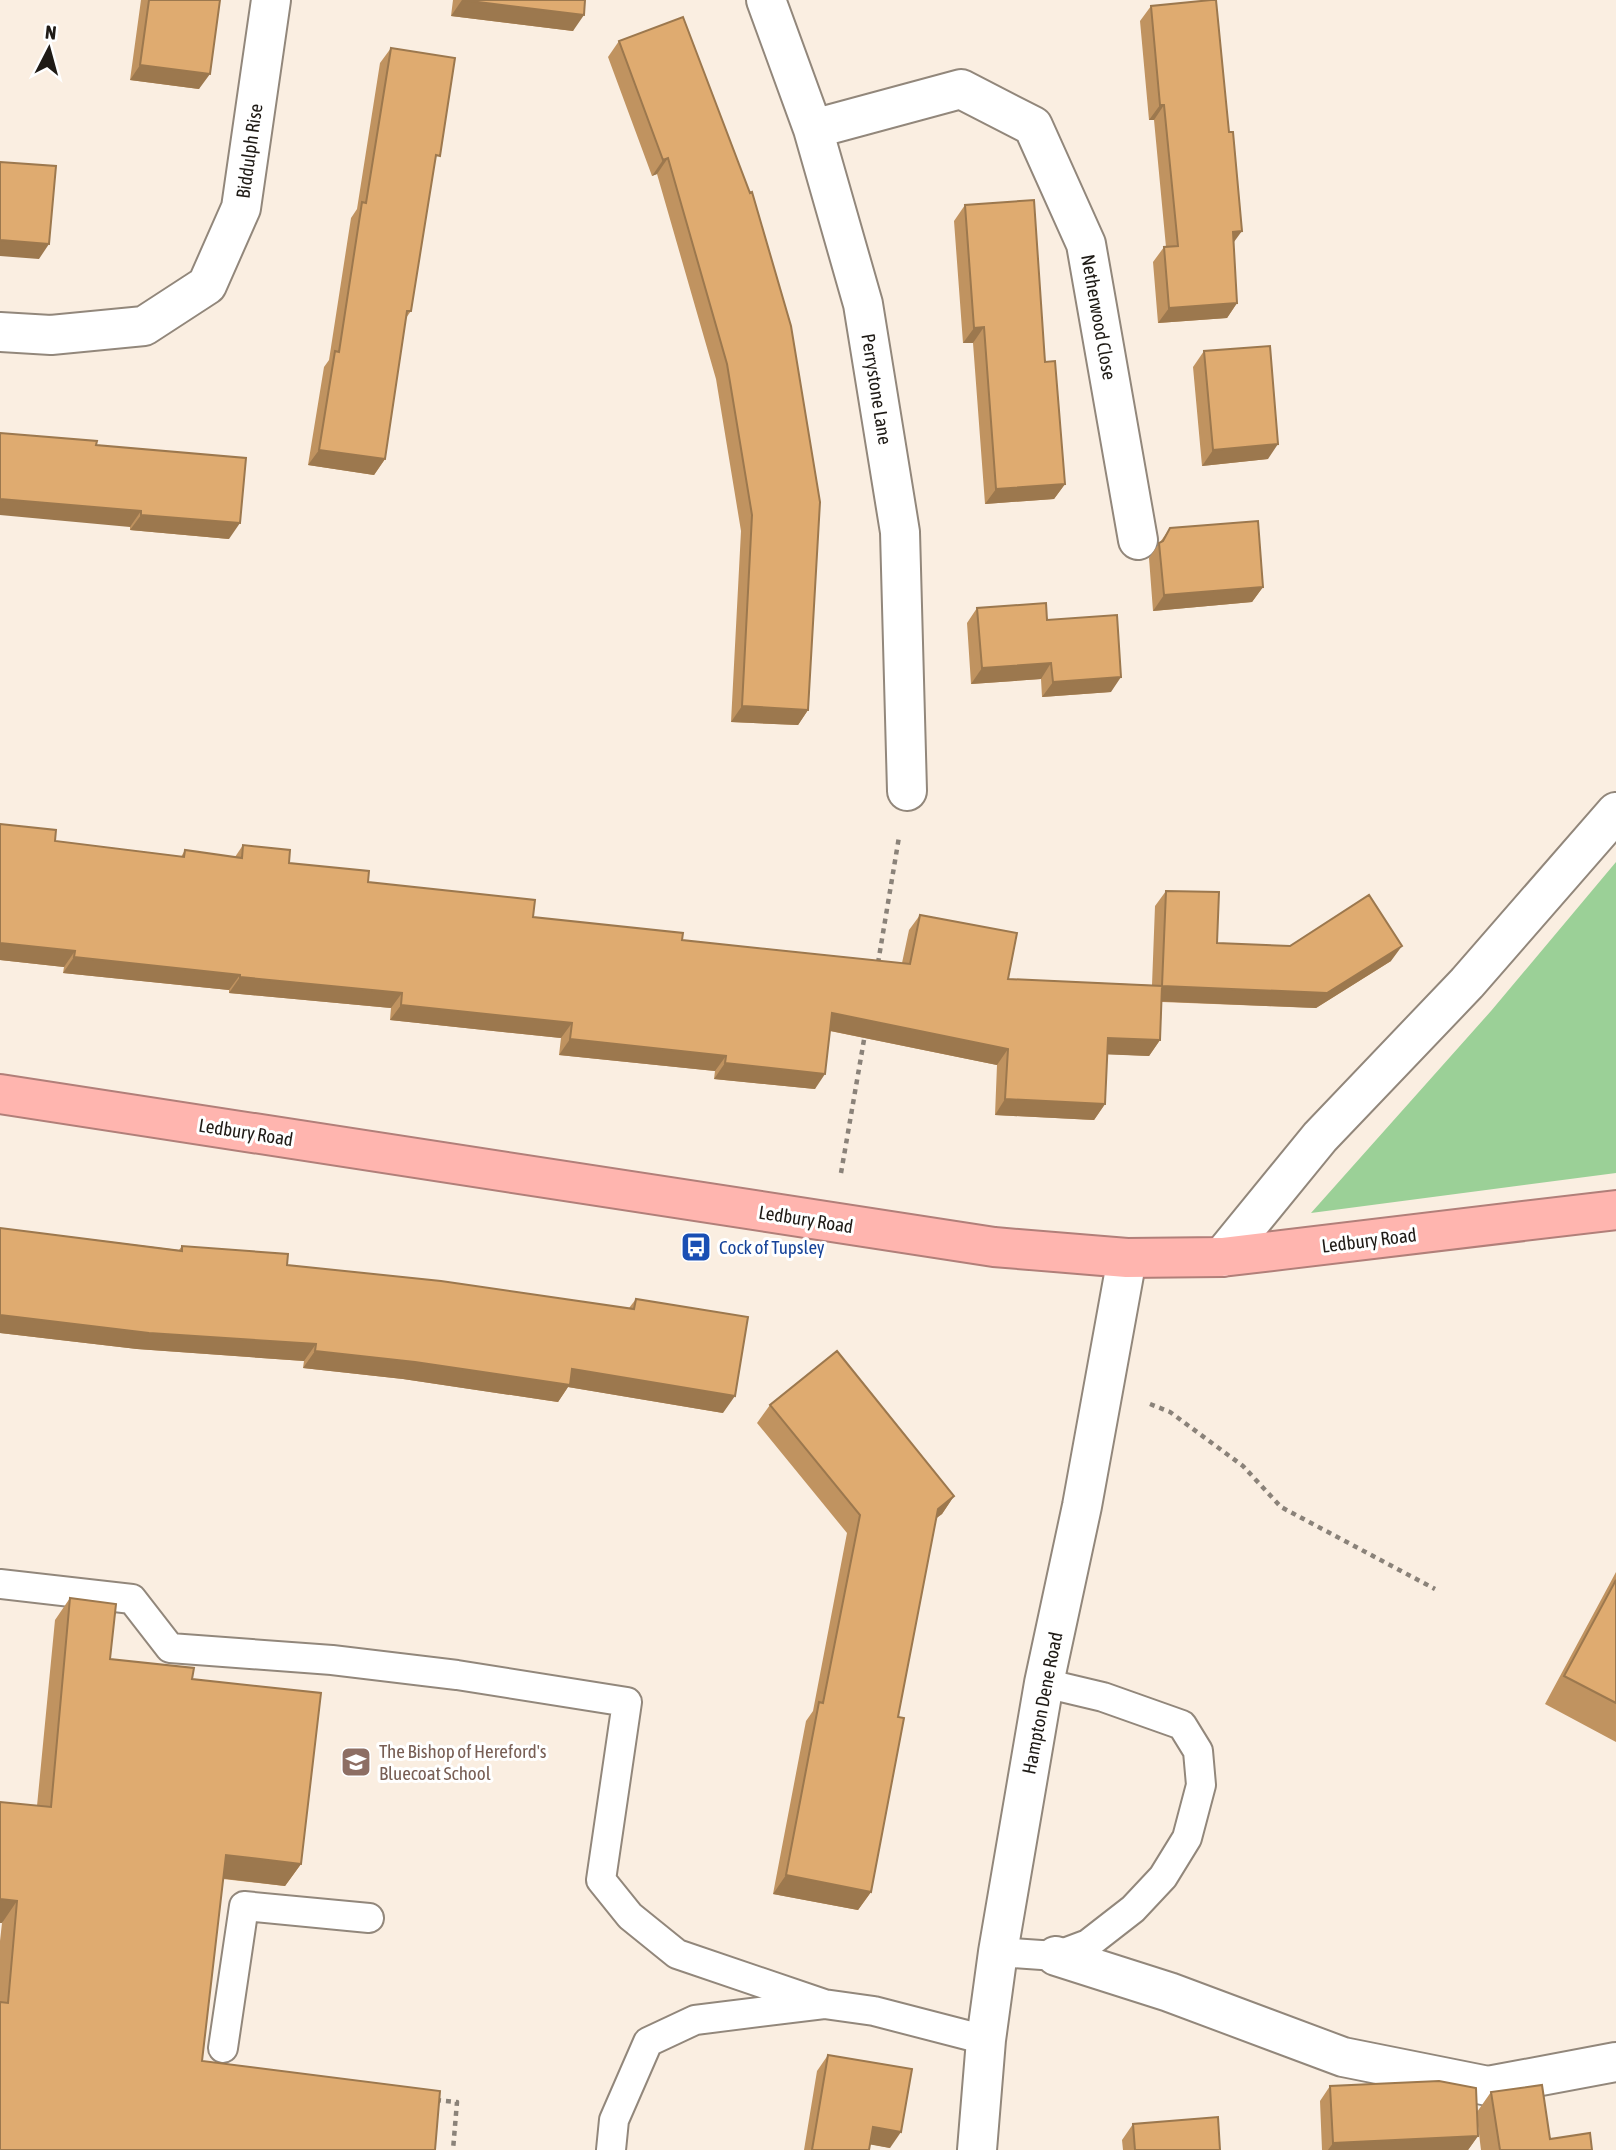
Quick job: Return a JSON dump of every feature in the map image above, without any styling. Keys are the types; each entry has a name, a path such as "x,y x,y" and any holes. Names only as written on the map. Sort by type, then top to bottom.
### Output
{"highway":[{"name":"Ledbury Road","path":"0,1094 994,1247 1127,1258 1222,1257 1616,1210"}],"street":[{"name":"Biddulph Rise","path":"0,332 51,335 144,326 208,285 241,208 271,0"},
{"name":"Perrystone Lane","path":"766,0 813,129 863,304 901,532 907,791"},
{"name":"Netherwood Close","path":"813,129 961,89 1033,126 1086,244 1138,540"},
{"path":"1222,1257 1320,1137 1467,983 1616,812"},
{"name":"Hampton Dene Road","path":"977,2150 986,2040 998,1952 1044,1682 1082,1506 1127,1258"},
{"path":"1056,1955 1169,1992 1343,2057 1488,2086 1616,2062"}],"lane":[{"path":"0,1584 132,1599 170,1648 332,1660 457,1675 627,1702 601,1880 631,1916 677,1954 824,2004 874,2011 986,2040"},
{"path":"998,1952 1056,1955 1088,1944 1133,1909 1163,1877 1187,1838 1201,1785 1198,1751 1182,1725 1103,1697 1044,1682"},
{"path":"223,2048 244,1906 369,1918"},
{"path":"611,2150 614,2119 648,2042 695,2020 824,2004"}],"path":[{"path":"876,971 907,791"},
{"path":"832,1223 867,1024"},
{"path":"1104,1385 1170,1412 1243,1466 1281,1507 1435,1589"},
{"path":"431,2099 457,2102 453,2150"}],"green space":[{"path":"1616,862 1616,1173 1311,1213 1491,1011"}],"building":[{"path":"149,0 220,0 210,74 140,65"},
{"path":"462,0 585,0 584,15"},
{"path":"1216,0 1229,132 1233,132 1242,231 1233,232 1237,303 1169,308 1164,247 1178,246 1164,105 1160,105 1151,6"},
{"path":"683,17 750,193 752,192 791,326 820,502 808,710 742,706 752,515 727,364 668,158 663,160 619,41"},
{"path":"391,48 455,58 411,311 407,311 385,459 319,450 335,351 339,352 362,202 366,203"},
{"path":"0,162 56,166 49,244 0,240"},
{"path":"1034,200 1045,362 1055,361 1065,484 996,489 984,327 974,328 965,205"},
{"path":"1270,346 1278,444 1213,450 1204,351"},
{"path":"0,433 97,441 96,445 246,458 240,523 0,499"},
{"path":"1258,521 1263,587 1164,595 1159,543 1170,528"},
{"path":"1046,603 1047,620 1117,615 1121,677 1053,682 1051,663 982,668 977,608"},
{"path":"0,824 56,830 55,841 184,857 185,850 242,858 243,845 290,850 289,863 369,871 368,882 535,900 533,917 683,933 682,940 910,964 920,915 1017,933 1008,979 1162,986 1160,1040 1108,1038 1105,1104 1005,1099 1008,1049 832,1013 825,1074 725,1063 726,1056 570,1039 572,1023 401,1005 402,993 74,957 75,951 0,943"},
{"path":"1166,891 1219,892 1217,943 1290,946 1369,895 1402,946 1327,993 1162,986"},
{"path":"0,1228 182,1251 182,1246 288,1254 287,1265 441,1281 634,1309 636,1299 748,1317 735,1396 572,1369 570,1385 415,1362 315,1351 316,1344 149,1333 0,1315"},
{"path":"837,1351 954,1496 938,1509 898,1717 904,1718 871,1892 786,1875 819,1702 823,1703 860,1515 770,1405"},
{"path":"1616,1580 1616,1703 1564,1676"},
{"path":"70,1598 116,1604 110,1659 194,1668 192,1679 321,1693 301,1864 226,1855 202,2061 440,2091 435,2150 0,2150 0,2002 8,2003 17,1901 0,1899 0,1802 51,1807"},
{"path":"828,2055 912,2069 901,2132 873,2127 869,2150 812,2150"},
{"path":"1439,2081 1476,2088 1478,2136 1333,2143 1330,2086"},
{"path":"1542,2085 1550,2139 1590,2133 1592,2150 1500,2150 1491,2092"},
{"path":"1218,2117 1220,2150 1135,2150 1133,2124"}],"place":[{"name":"Cock of Tupsley","path":"696,1247"},
{"name":"The Bishop of Hereford's Bluecoat School","path":"356,1762"}]}
